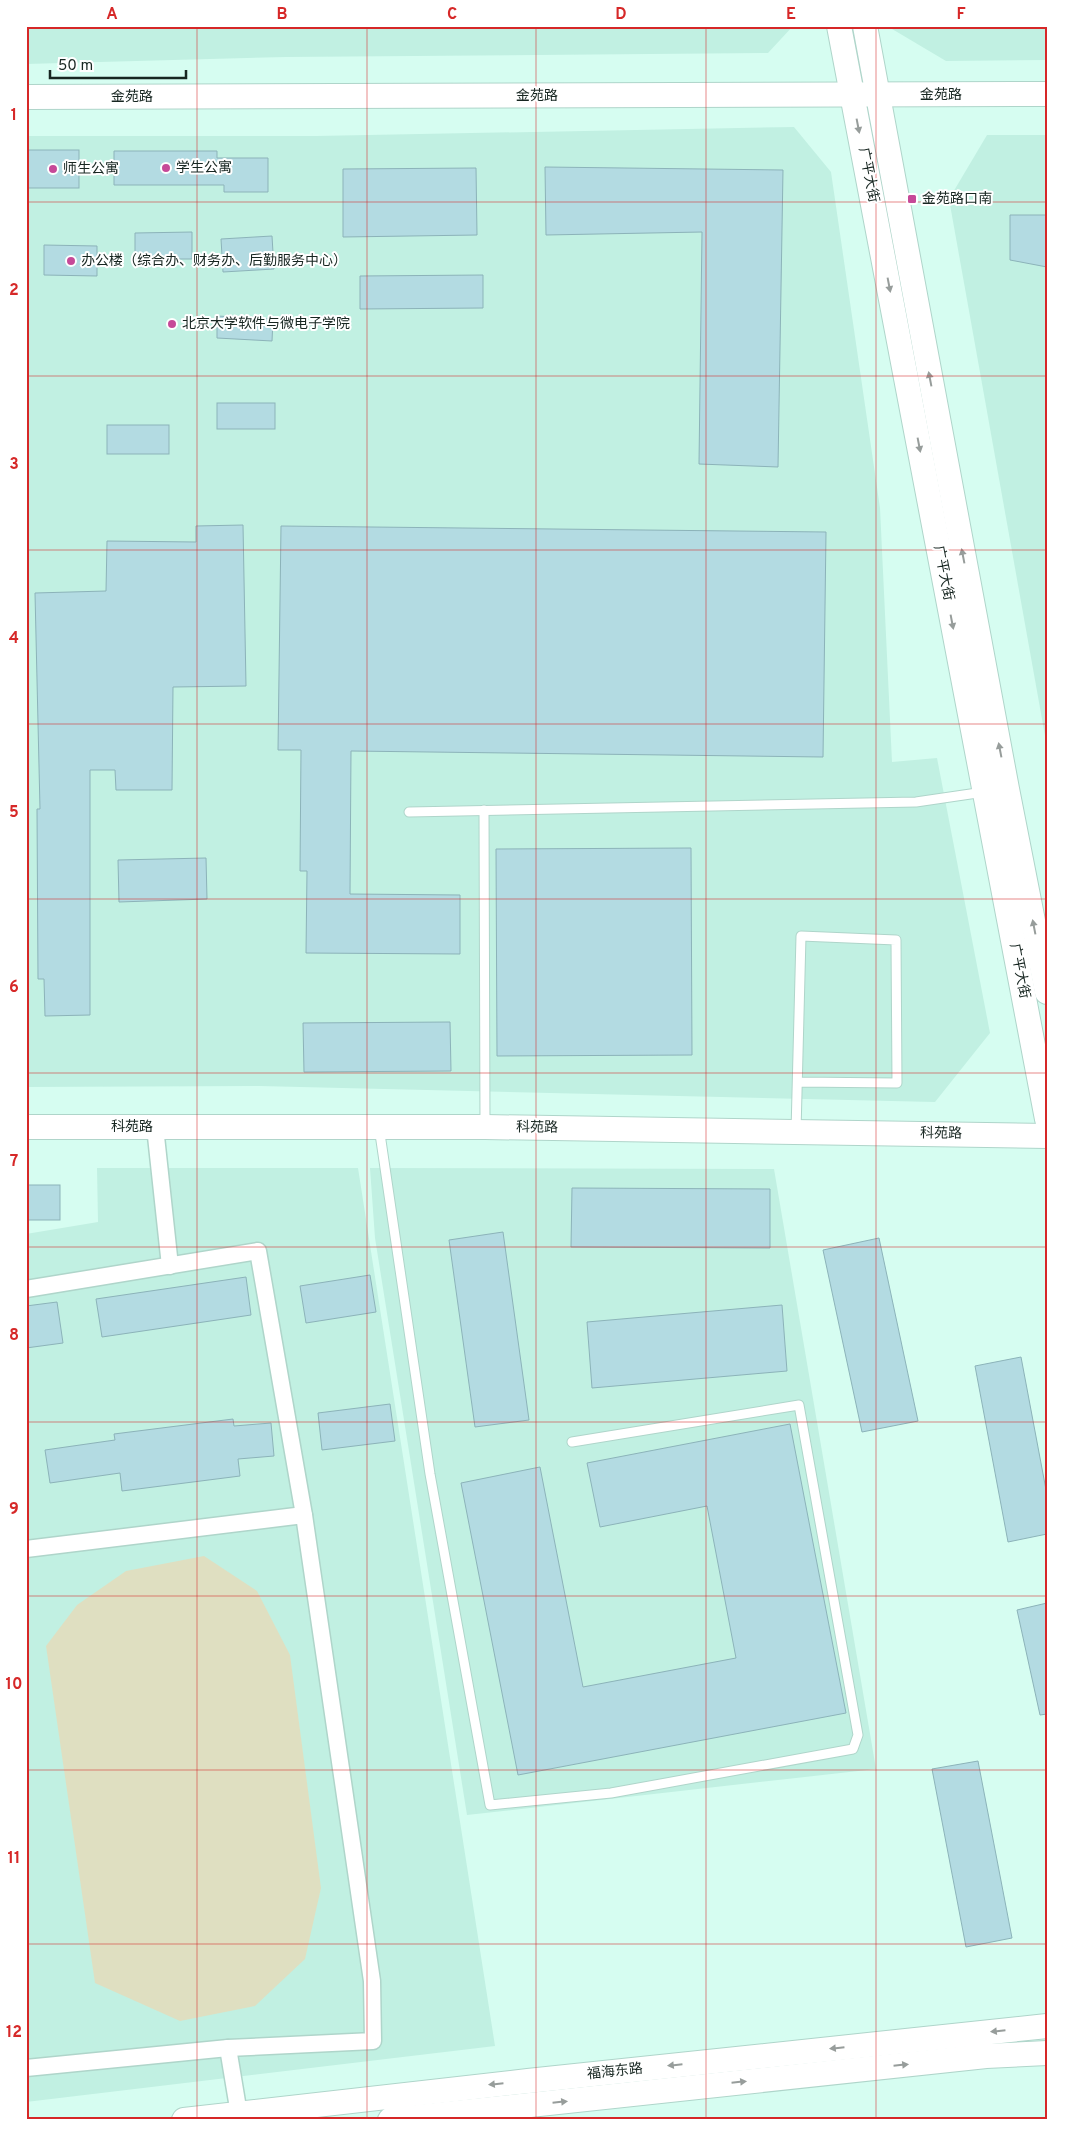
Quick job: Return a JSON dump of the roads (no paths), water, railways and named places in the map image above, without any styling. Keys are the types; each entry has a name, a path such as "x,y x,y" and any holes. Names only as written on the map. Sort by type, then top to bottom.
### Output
{"street":[{"name":"广平大街","path":"840,26 996,791 1047,992"},
{"name":"广平大街","path":"865,26 996,791 1047,1120"},
{"name":"金苑路","path":"26,98 1047,94"},
{"name":"科苑路","path":"26,1127 378,1127 1047,1136"},
{"path":"155,1127 170,1266"},
{"path":"26,1289 258,1252 304,1514 372,1980 373,2041 228,2048 26,2068"},
{"path":"26,1549 304,1514"},
{"name":"福海东路","path":"184,2120 528,2081 1047,2026"},
{"path":"228,2048 240,2114"},
{"name":"福海东路","path":"390,2120 533,2112 986,2056 1047,2054"},
{"path":"528,2081 533,2112"}],"lane":[{"path":"409,812 916,802 996,791"},
{"path":"484,810 486,1128"},
{"path":"796,1132 801,936 896,940 897,1084 798,1082"},
{"path":"378,1127 430,1474 490,1805 611,1793 853,1749 858,1735 799,1405 572,1442"}],"place":[{"name":"学生公寓","path":"166,168"},
{"name":"师生公寓","path":"53,169"},
{"name":"金苑路口南","path":"912,199"},
{"name":"办公楼（综合办、财务办、后勤服务中心）","path":"71,261"},
{"name":"北京大学软件与微电子学院","path":"172,324"}]}
